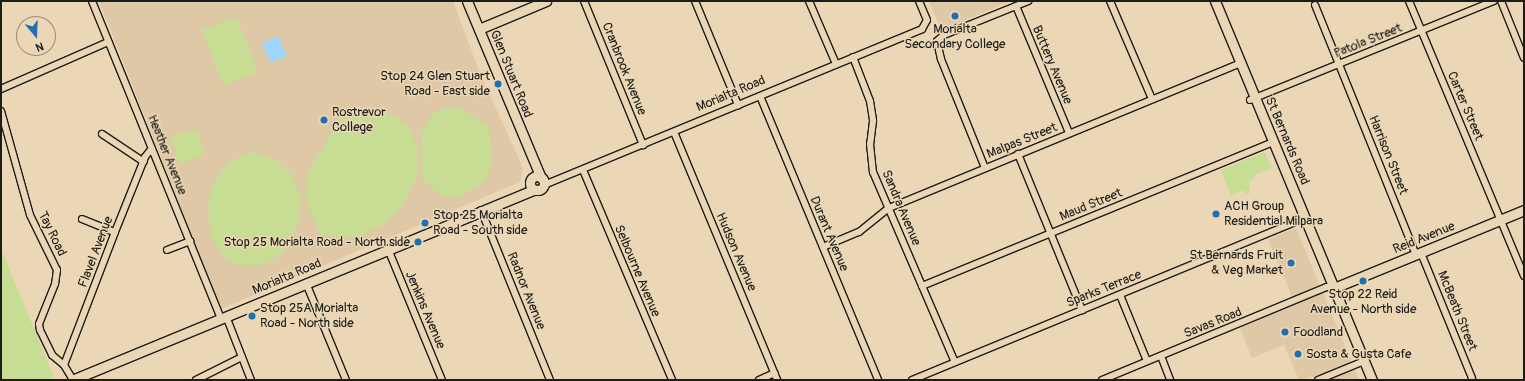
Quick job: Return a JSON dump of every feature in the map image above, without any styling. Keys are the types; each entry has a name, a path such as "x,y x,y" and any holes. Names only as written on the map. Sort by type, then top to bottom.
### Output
{"main road":[{"path":"479,29 546,1"},
{"name":"St Bernards Road","path":"1209,1 1238,64"},
{"name":"St Bernards Road","path":"1215,1 1252,99 1330,288 1361,362 1372,380"},
{"path":"469,5 482,19 500,20"},
{"name":"Glen Stuart Road","path":"469,5 531,157 537,180"},
{"name":"Morialta Road","path":"72,380 481,210 534,190 541,189 537,180 512,198"},
{"name":"Reid Avenue","path":"1330,288 1419,254 1524,210"},
{"name":"St Bernards Road","path":"1361,362 1365,380"}],"street":[{"name":"Heather Avenue","path":"92,1 190,241 251,380"},
{"name":"Cranbrook Avenue","path":"584,1 643,145"},
{"path":"695,1 738,105"},
{"path":"809,1 836,64"},
{"name":"Morialta Road","path":"537,180 583,170 922,29 927,20 919,1"},
{"path":"985,168 941,59 937,41 944,35 1028,1"},
{"path":"1110,1 1152,99"},
{"name":"Carter Street","path":"1409,1 1524,276"},
{"name":"Patola Street","path":"1252,99 1494,1"},
{"path":"1500,1 1524,58"},
{"name":"Harrison Street","path":"1315,5 1419,254"},
{"name":"Buttery Avenue","path":"1016,6 1069,133"},
{"path":"1,89 108,42"},
{"name":"Sandra Avenue","path":"853,57 870,102 873,121 870,144 873,172 955,362"},
{"name":"Malpas Street","path":"822,247 859,232 889,208 1238,64"},
{"name":"Durant Avenue","path":"760,96 878,380"},
{"name":"Tay Road","path":"1,112 30,216 57,270 55,284 39,324 52,355 64,364 72,380"},
{"name":"Hudson Avenue","path":"674,132 778,380"},
{"path":"102,134 144,162"},
{"name":"Maud Street","path":"922,286 1271,143"},
{"name":"Flavel Avenue","path":"64,364 115,232 144,162 152,148"},
{"path":"1018,154 1082,310"},
{"name":"Selbourne Avenue","path":"583,170 672,380"},
{"name":"Radnor Avenue","path":"481,210 550,380"},
{"path":"82,219 115,232"},
{"name":"Sparks Terrace","path":"912,380 921,378 955,362 1302,219"},
{"path":"167,250 190,241"},
{"name":"Jenkins Avenue","path":"388,249 442,380"},
{"name":"McBeath Street","path":"1419,254 1472,378"},
{"path":"306,283 346,380"},
{"name":"Savas Road","path":"1102,380 1330,288"},
{"path":"1120,295 1147,361"},
{"path":"1161,356 1170,380"},
{"path":"196,380 242,358"},
{"path":"1318,380 1361,362"},
{"path":"759,380 775,373"}],"shaded area":[{"name":"Rostrevor College","path":"99,1 453,1 479,71 523,168 520,182 221,309"},
{"name":"Morialta Secondary College","path":"929,1 1011,1 941,30"},
{"path":"1296,228 1359,380 1319,380 1318,376 1299,380 1284,345 1252,358 1240,328 1295,304 1268,239"}],"green space":[{"path":"237,17 258,72 223,85 202,30"},
{"path":"449,107 461,109 488,126 491,147 491,164 486,180 460,197 442,196 424,181 420,161 423,129 434,113"},
{"path":"358,110 393,115 410,128 418,149 417,176 402,206 386,223 360,236 336,237 322,235 313,219 305,193 310,168 338,122"},
{"path":"197,129 205,155 179,163 171,137"},
{"path":"251,152 277,160 293,175 301,201 296,229 284,252 265,265 238,265 226,258 213,241 209,223 208,200 216,178 231,161"},
{"path":"1264,152 1272,168 1257,174 1249,182 1250,193 1246,195 1244,190 1231,195 1221,170"},
{"path":"1,249 54,377 48,380 1,380"}],"water":[{"path":"278,36 287,56 271,63 262,43"}],"place":[{"name":"Morialta Secondary College","path":"955,16"},
{"name":"Stop 24 Glen Stuart Road - East side","path":"498,84"},
{"name":"Rostrevor College","path":"324,120"},
{"name":"ACH Group Residential Milpara","path":"1216,214"},
{"name":"Stop 25 Morialta Road - South side","path":"425,223"},
{"name":"Stop 25 Morialta Road - North side","path":"418,242"},
{"name":"St Bernards Fruit & Veg Market","path":"1291,263"},
{"name":"Stop 22 Reid Avenue - North side","path":"1363,281"},
{"name":"Stop 25A Morialta Road - North side","path":"252,316"},
{"name":"Foodland","path":"1285,332"},
{"name":"Sosta & Gusta Cafe","path":"1298,354"}]}
